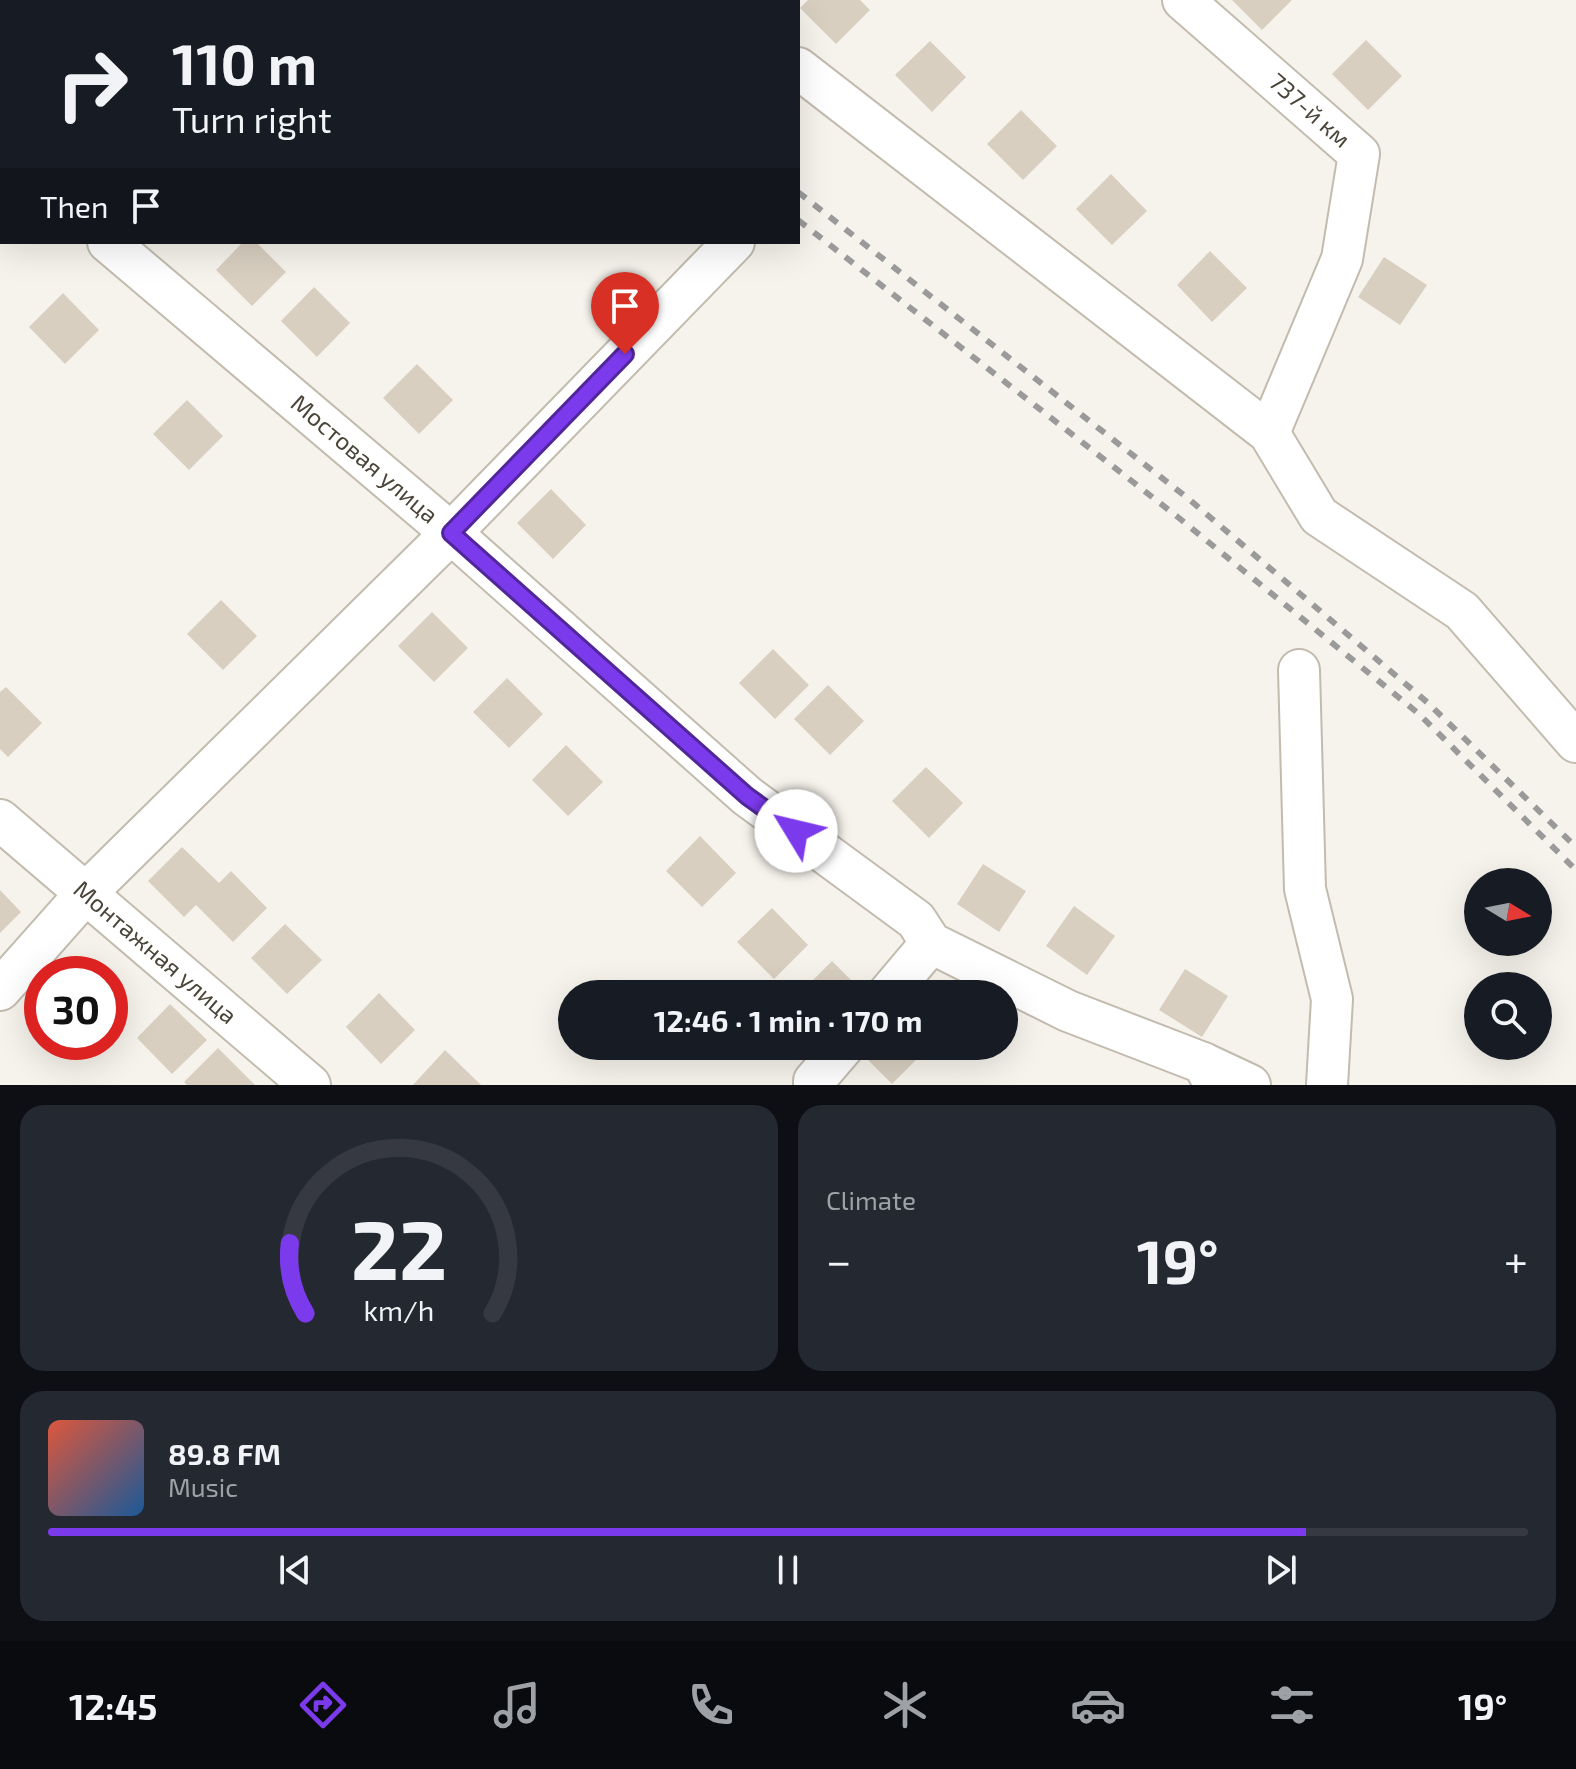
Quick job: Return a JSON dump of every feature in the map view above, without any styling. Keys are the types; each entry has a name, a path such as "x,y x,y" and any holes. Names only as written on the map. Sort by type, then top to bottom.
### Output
{"street":[{"name":"737-й км","path":"1183,0 1359,154 1342,259 1269,433"},
{"path":"800,70 1269,433 1319,516 1462,611 1576,742"},
{"name":"Мостовая улица","path":"110,244 451,533 747,796 916,920 931,943"},
{"path":"0,990 86,893 451,533 732,244"},
{"path":"1299,670 1305,889 1332,999 1327,1085"},
{"name":"Монтажная улица","path":"0,820 310,1085"},
{"path":"900,980 931,943 1068,1011 1209,1074 1250,1085"},
{"path":"814,1085 832,1060"}],"building":[{"path":"808,0 860,0 870,10 836,44 800,8"},
{"path":"1232,0 1292,0 1262,30"},
{"path":"1366,40 1402,76 1368,110 1332,74"},
{"path":"930,41 966,77 932,112 895,75"},
{"path":"1021,110 1057,146 1023,180 987,144"},
{"path":"1111,174 1147,211 1112,245 1076,209"},
{"path":"241,244 258,244 286,272 252,306 216,270"},
{"path":"1210,251 1247,288 1212,322 1177,285"},
{"path":"1384,257 1427,285 1400,325 1358,297"},
{"path":"314,287 350,323 317,357 281,321"},
{"path":"63,293 99,330 65,364 29,327"},
{"path":"417,364 453,400 419,434 383,398"},
{"path":"187,400 223,436 189,470 153,434"},
{"path":"551,489 586,525 553,559 517,523"},
{"path":"221,600 257,636 223,670 187,634"},
{"path":"432,612 468,648 434,682 398,646"},
{"path":"773,649 809,685 775,719 739,683"},
{"path":"507,678 543,714 509,748 473,712"},
{"path":"828,685 864,721 830,755 794,719"},
{"path":"6,687 42,723 8,757 0,749 0,692"},
{"path":"566,745 603,782 568,816 532,780"},
{"path":"926,767 963,803 929,838 892,801"},
{"path":"700,836 736,873 702,907 666,871"},
{"path":"182,847 219,883 231,871 267,908 233,942 196,905 184,917 148,881"},
{"path":"983,864 1026,891 999,932 957,904"},
{"path":"0,890 21,912 0,933"},
{"path":"1074,906 1115,936 1087,975 1046,946"},
{"path":"772,908 808,945 774,979 737,942"},
{"path":"285,924 322,960 287,994 251,958"},
{"path":"832,961 851,980 813,980"},
{"path":"1185,969 1228,996 1202,1037 1159,1010"},
{"path":"379,993 415,1030 381,1064 346,1027"},
{"path":"170,1004 207,1040 172,1074 137,1038"},
{"path":"218,1048 255,1085 187,1085 184,1082"},
{"path":"445,1050 481,1085 413,1085"},
{"path":"868,1060 916,1060 892,1084"}],"railway":[{"path":"800,194 1190,500 1428,703 1576,847"},
{"path":"800,222 1179,518 1419,714 1576,870"}],"route":[{"path":"625,354 451,533 747,796 796,831"}]}
